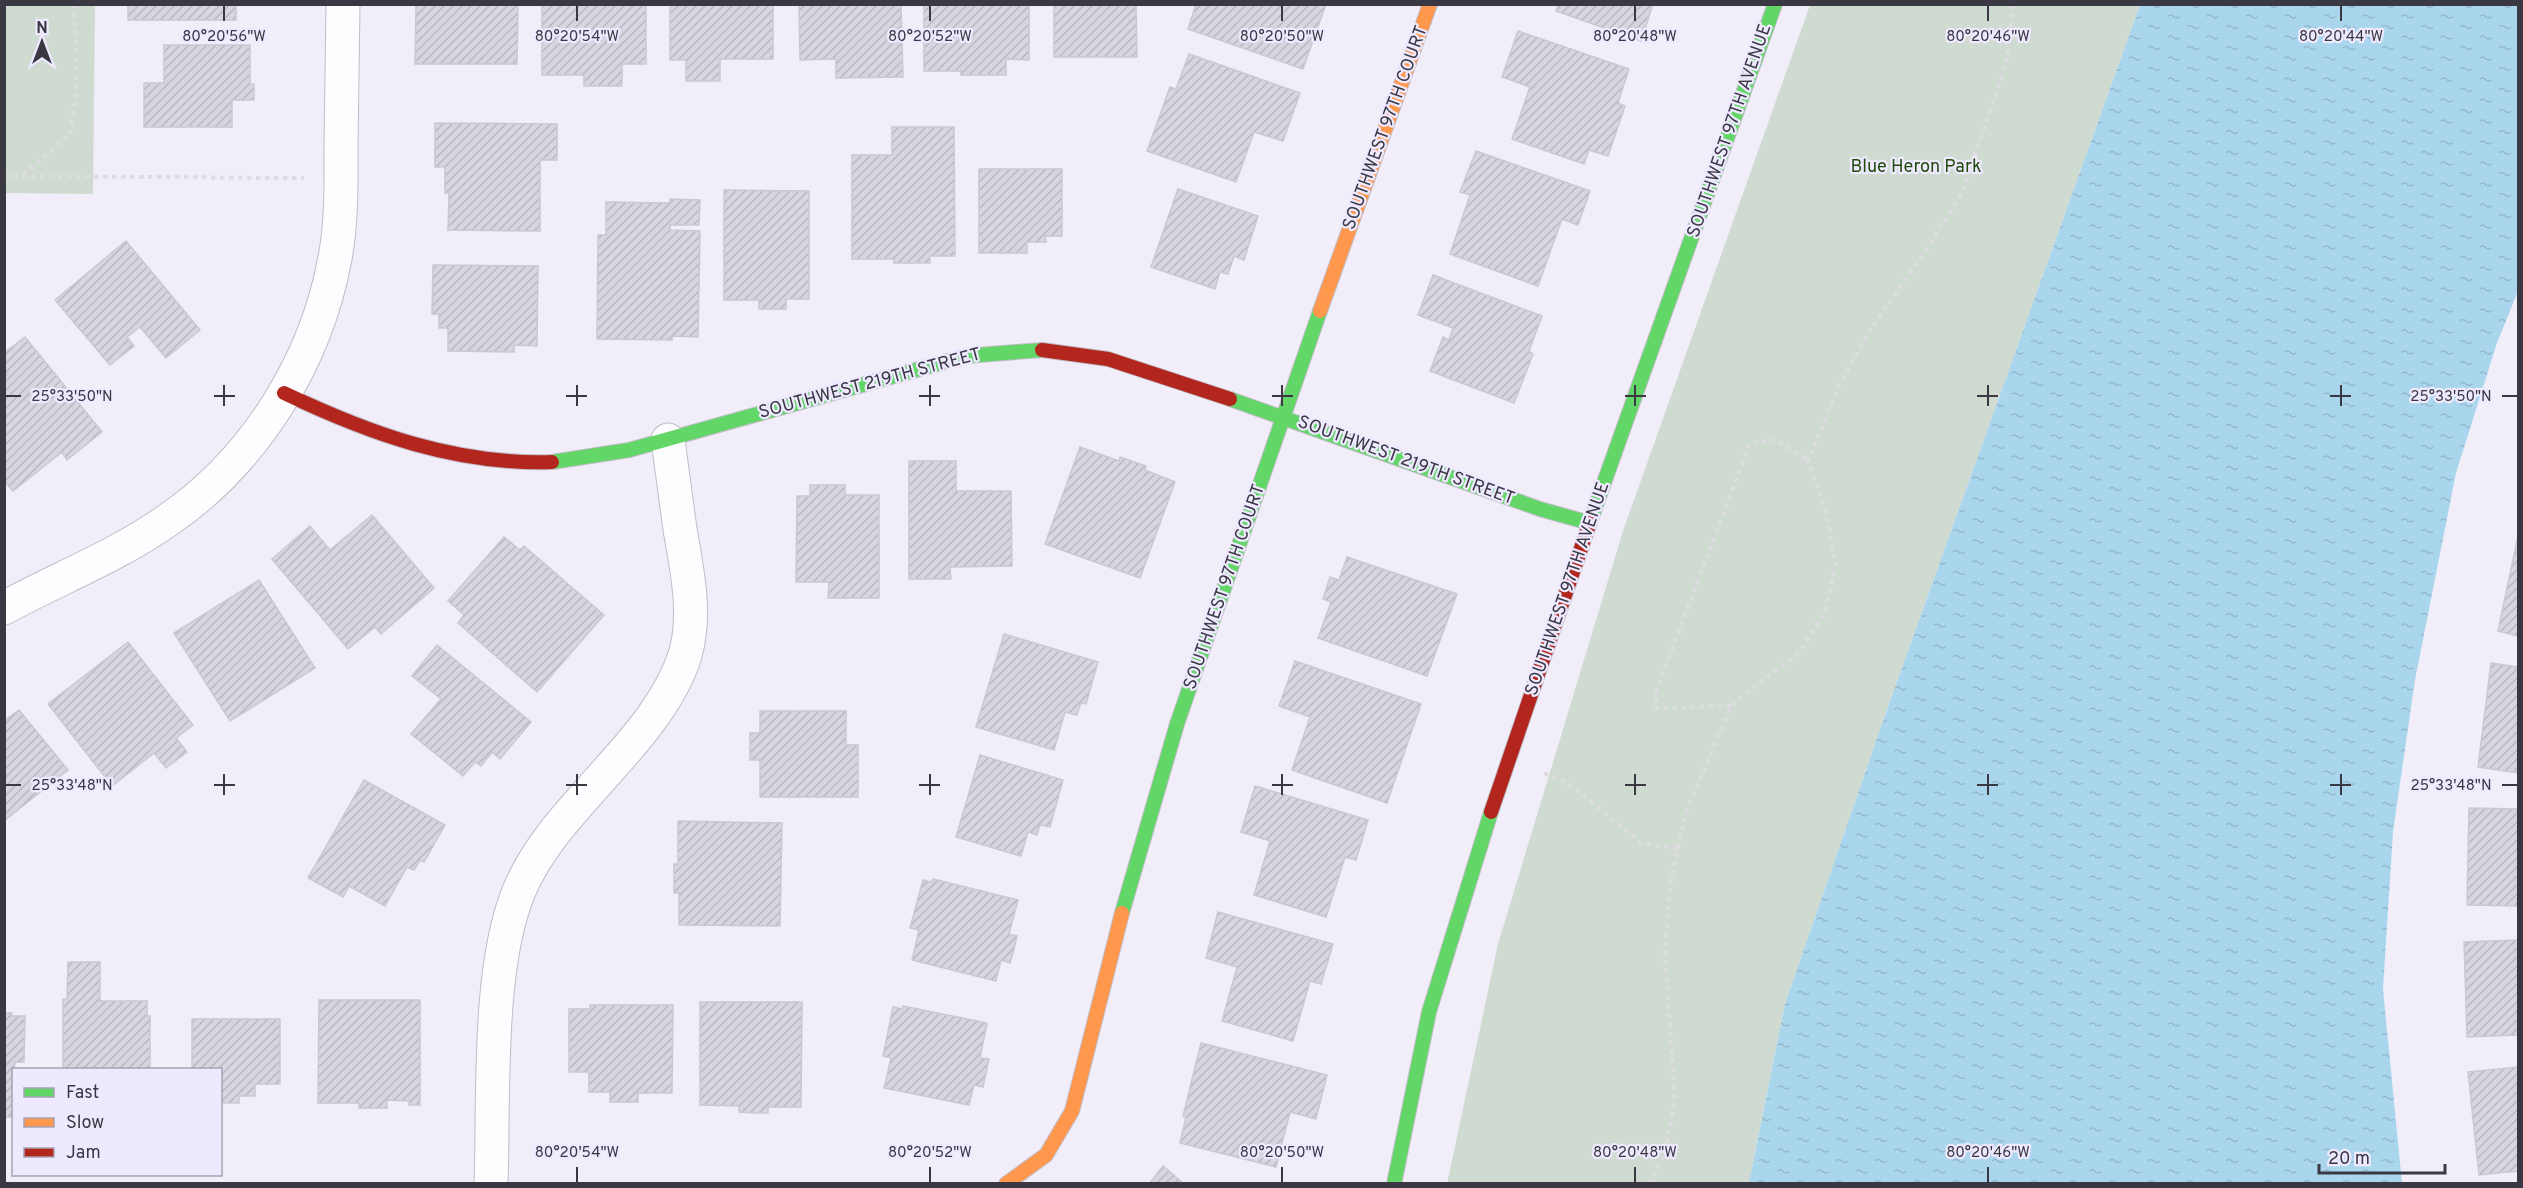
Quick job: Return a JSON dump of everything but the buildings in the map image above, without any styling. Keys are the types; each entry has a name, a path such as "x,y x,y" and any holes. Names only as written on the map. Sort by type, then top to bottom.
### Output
{"street":[{"path":"4,608 102,560 170,519 247,448 284,393 309,344 328,291 335,257 341,178 343,4"},
{"name":"SOUTHWEST 97TH COURT","path":"1006,1184 1032,1168 1046,1155 1072,1111 1126,898 1161,775 1282,416 1430,4"},
{"name":"SOUTHWEST 97TH AVENUE","path":"1394,1184 1429,1012 1509,760 1590,523 1774,4"},
{"name":"SOUTHWEST 219TH STREET","path":"284,393 335,419 431,451 531,464 564,462 668,440 966,356 1044,349 1079,351 1121,361 1540,509 1590,523"},
{"path":"491,1184 500,971 511,914 519,892 550,837 623,753 659,705 677,675 686,648 691,607 668,440"}],"path":[{"path":"23,176 70,134 77,86 74,4"},
{"path":"1808,461 1840,384 1870,330 1921,258 1962,193 2006,64 2013,4"},
{"path":"4,176 341,178"},
{"path":"1649,1184 1665,1151 1675,1100 1665,955 1671,885 1686,813 1731,706 1800,651 1825,612 1836,564 1826,512 1808,461 1777,440 1750,443 1657,689 1656,708 1731,706"},
{"path":"1509,760 1563,781 1641,843 1679,848"}],"green space":[{"path":"5,4 95,5 93,194 5,193"},
{"name":"Blue Heron Park","path":"1810,5 2140,5 1889,704 1785,1004 1749,1183 1447,1184 1498,944 1623,531"}],"water":[{"path":"2140,5 2518,5 2518,291 2497,343 2456,473 2415,680 2393,832 2383,989 2402,1183 1749,1183 1785,1004 1889,704"}],"traffic: fast":[{"path":"1590,522 1775,4"},
{"path":"1122,913 1177,724 1320,311"},
{"path":"552,462 629,450 966,356 1042,350"},
{"path":"1230,399 1540,509 1590,523"},
{"path":"1394,1184 1429,1012 1491,812"}],"traffic: slow":[{"path":"1320,311 1430,4"},
{"path":"1006,1184 1046,1155 1072,1111 1122,913"}],"traffic: jam":[{"path":"1042,350 1108,359 1230,399"},
{"path":"284,393 349,422 414,444 482,458 516,462 552,462"},
{"path":"1491,812 1590,522"}]}
